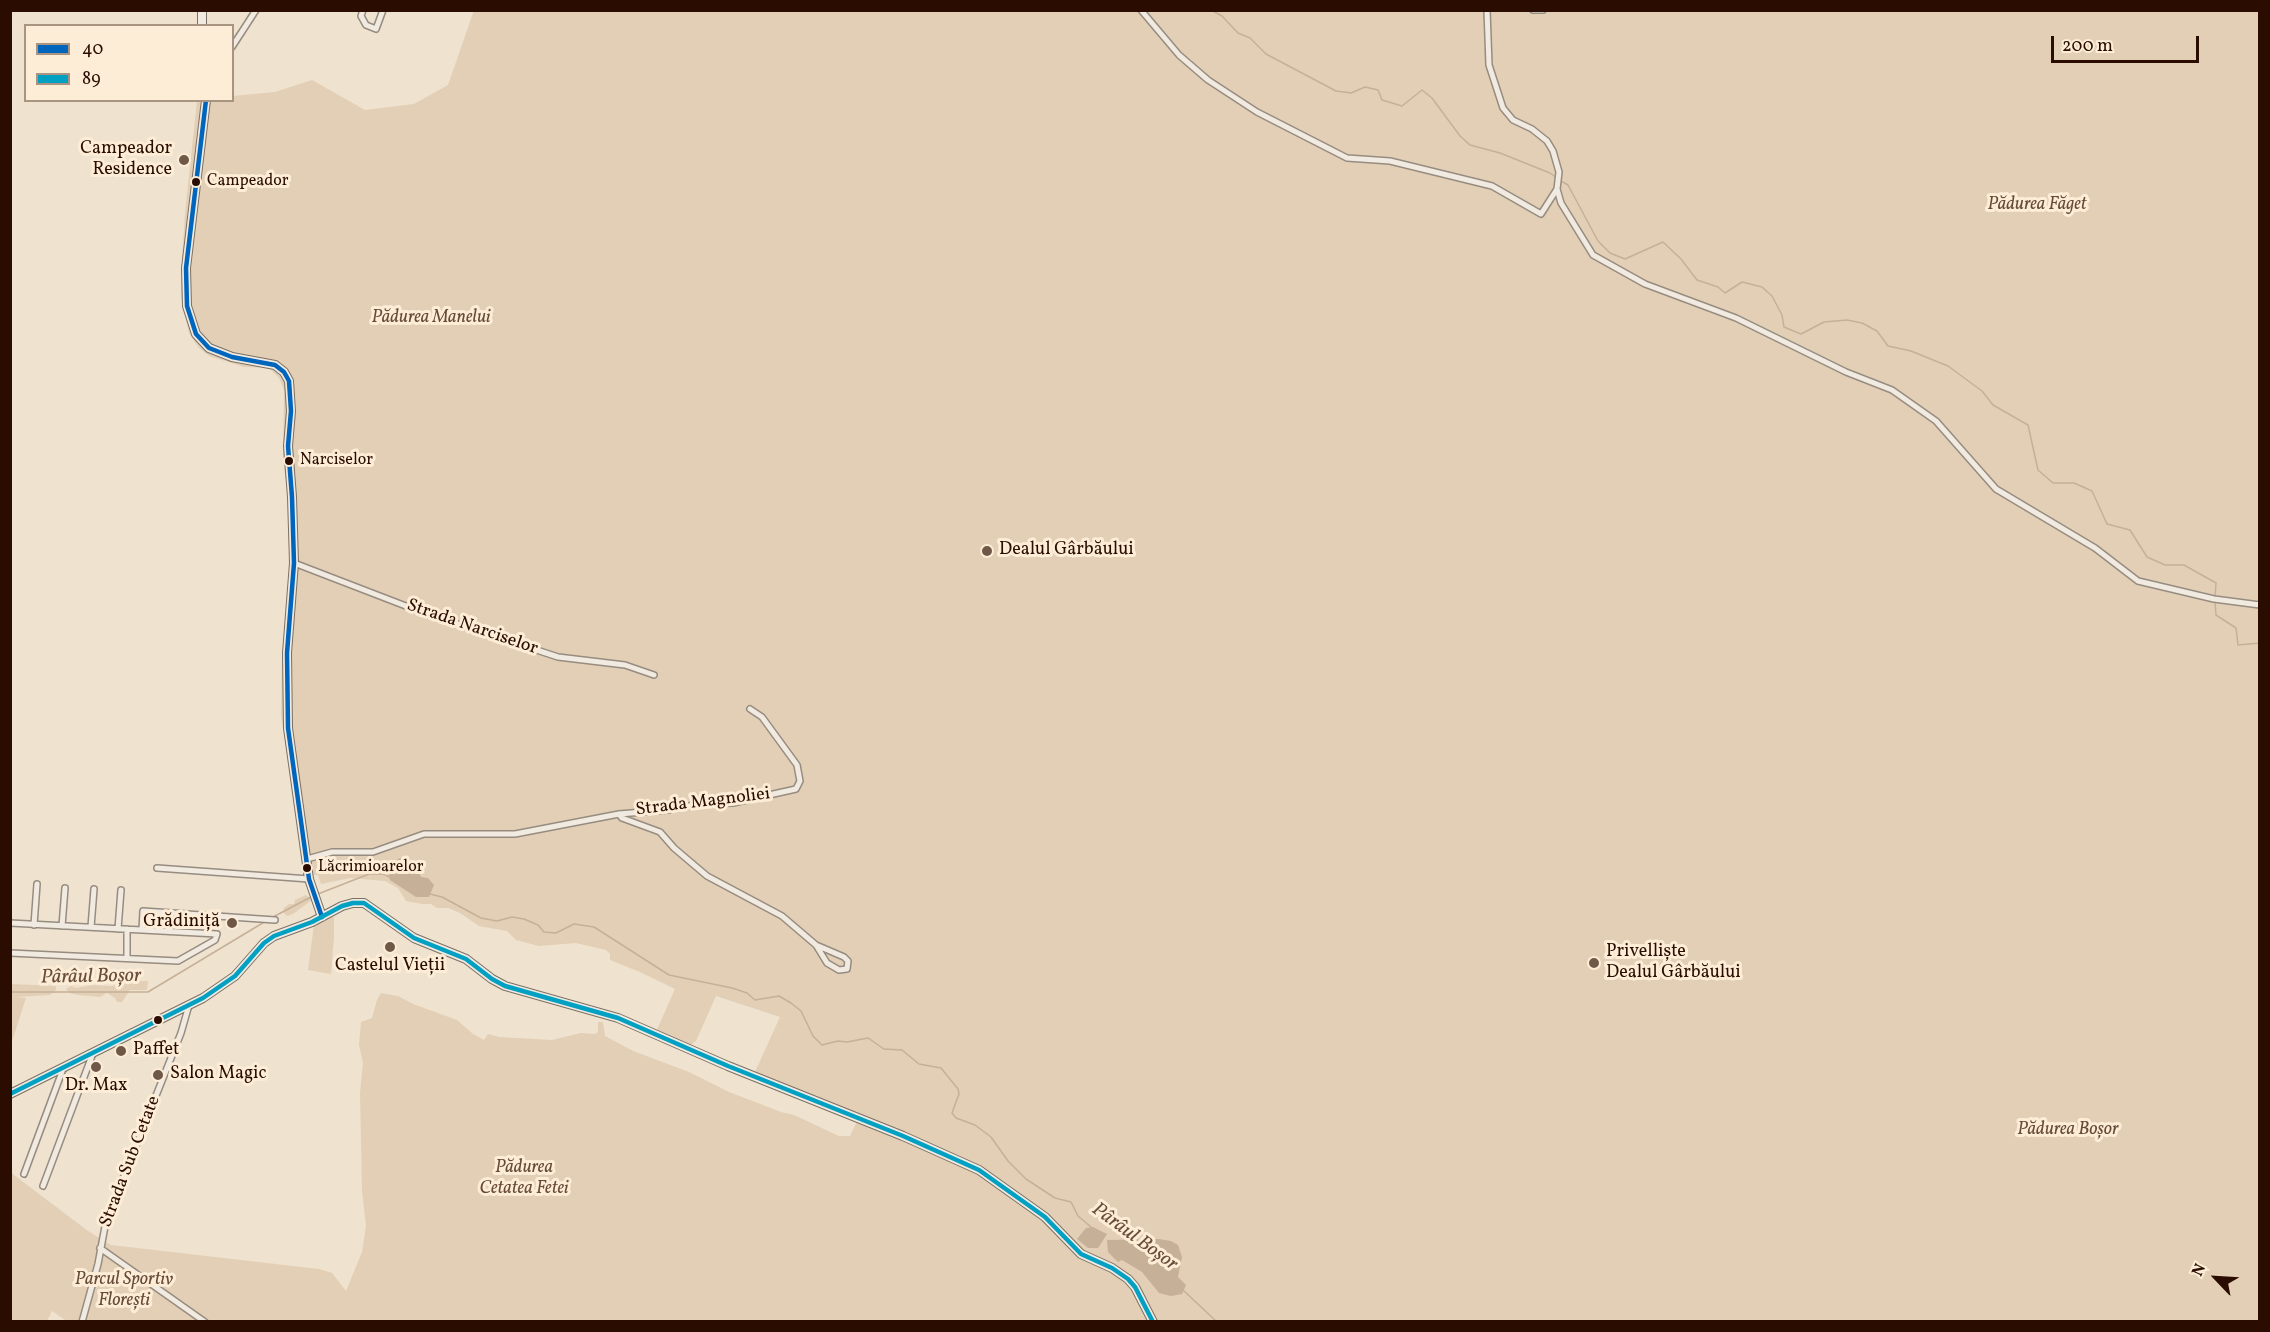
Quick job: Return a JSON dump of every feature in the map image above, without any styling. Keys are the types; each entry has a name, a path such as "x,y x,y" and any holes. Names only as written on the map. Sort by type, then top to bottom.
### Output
{"main road":[{"path":"206,102 186,268 187,306 196,334 209,348 232,357 275,365 287,377 291,404 288,446 294,563 287,653 288,728 309,879 319,915"},
{"path":"10,1094 189,1005 227,982 270,939 319,915 348,904 364,903 414,938 466,959 492,979 506,986 618,1018 728,1066 903,1136 979,1170 1045,1216 1081,1254 1112,1268 1128,1279 1135,1287 1153,1322"}],"street":[{"path":"234,44 256,10"},
{"path":"363,10 361,16 366,25 376,29 383,10"},
{"path":"1142,10 1179,56 1216,86 1257,112 1347,158 1390,161 1492,186 1541,214 1558,186 1560,176 1553,151 1547,141 1532,129 1510,117 1500,101 1491,75 1488,57 1486,10"},
{"path":"1533,10 1543,10"},
{"path":"1558,186 1562,203 1593,255 1645,284 1736,318 1846,372 1892,390 1936,421 1996,489 2095,548 2138,581 2215,599 2259,605"},
{"name":"Strada Narciselor","path":"294,563 424,613 558,657 625,665 654,675"},
{"name":"Strada Magnoliei","path":"619,814 667,810 700,804 734,803 796,789 800,781 797,765 762,717 750,709"},
{"path":"307,859 332,852 373,852 423,834 515,834 619,814 622,818 660,832 674,848 707,876 782,916 816,945 844,957 848,961 847,969 839,970 827,963 816,945"},
{"path":"157,868 309,879"},
{"path":"34,925 37,884"},
{"path":"62,926 65,888"},
{"path":"91,927 94,889"},
{"path":"118,929 121,890"},
{"path":"142,930 143,911 275,920"},
{"path":"10,923 217,934 215,940 178,961 10,954"},
{"path":"127,958 128,929"},
{"name":"Strada Sub Cetate","path":"82,1322 98,1264 106,1221 181,1033 189,1005"},
{"path":"43,1186 93,1053"},
{"path":"24,1174 63,1069"},
{"path":"100,1248 205,1322"}],"green space":[{"path":"474,10 2259,11 2259,1321 68,1322 52,1311 47,1321 11,1321 10,1172 88,1231 111,1245 319,1269 332,1273 346,1291 362,1252 366,1226 362,1191 360,1093 363,1063 359,1045 361,1022 372,1018 381,993 398,996 457,1020 484,1040 488,1034 499,1037 552,1040 581,1033 595,1034 598,1032 598,1022 603,1022 605,1036 633,1051 689,1072 729,1092 794,1115 839,1136 850,1136 859,1117 755,1072 780,1017 716,996 696,1041 688,1047 656,1032 675,989 610,960 610,954 606,950 576,943 539,946 516,940 507,931 479,926 448,908 437,908 431,904 406,901 398,888 385,881 350,878 321,884 318,875 305,874 281,715 282,656 290,565 289,504 283,459 284,390 279,378 269,368 244,367 209,356 198,347 189,333 181,297 182,260 197,102 234,102 234,96 275,92 312,80 365,110 414,104 448,85"},
{"path":"306,895 312,900 293,914 287,916 283,912 289,904 294,904 295,900"},
{"path":"334,917 334,937 331,974 308,970 314,925"},
{"path":"121,981 148,981 147,990 130,990 122,1002 117,1002 107,993 100,997 79,995 69,993 66,989 71,986 76,988 93,985 120,985"},
{"path":"11,984 56,986 56,990 50,995 16,997 26,998 12,1041"}],"shaded area":[{"path":"400,858 417,868 421,877 428,878 434,885 429,897 416,897 390,880 389,876 394,862"},
{"path":"1093,1227 1107,1234 1098,1248 1088,1248 1077,1239 1086,1228"},
{"path":"1159,1239 1178,1245 1182,1257 1178,1277 1186,1285 1182,1294 1171,1296 1159,1293 1142,1272 1122,1260 1118,1262 1108,1252 1107,1240"}],"waterway":[{"path":"1211,10 1222,16 1238,33 1250,38 1266,54 1336,91 1351,93 1365,87 1378,90 1382,100 1402,106 1422,90 1432,98 1460,136 1470,145 1500,153 1557,178"},
{"path":"1561,181 1568,185 1598,241 1610,253 1625,259 1663,242 1681,259 1697,280 1718,287 1725,293 1742,282 1762,287 1772,296 1782,315 1784,327 1801,334 1824,322 1847,320 1862,323 1877,331 1888,346 1911,351 1948,366 1982,391 1993,405 2028,425 2038,470 2053,483 2074,483 2092,491 2107,524 2130,530 2147,557 2165,565 2184,565 2216,583 2215,597"},
{"path":"2215,602 2216,615 2236,628 2238,645 2260,643"},
{"name":"Pârâul Boșor","path":"318,894 369,874 383,874 390,877"},
{"name":"Pârâul Boșor","path":"430,894 442,897 481,918 497,921 512,917 524,919 538,925 544,932 556,933 574,924 594,927 669,975 732,988 747,993 755,1000 779,996 801,1011 813,1036 822,1045 868,1038 884,1049 902,1050 919,1064 941,1068 958,1089 959,1094 952,1113 956,1118 975,1125 991,1137 1008,1161 1026,1179 1055,1198 1071,1202 1078,1216 1091,1227"},
{"name":"Pârâul Boșor","path":"273,917 311,897"},
{"name":"Pârâul Boșor","path":"10,992 148,992 266,921"},
{"name":"Pârâul Boșor","path":"1183,1290 1217,1322"}],"transit line":[{"name":"40","path":"206,102 186,268 187,306 196,334 209,348 232,357 275,365 284,372 289,381 291,411 288,446 294,563 287,653 288,728 309,879 322,917"},
{"name":"89","path":"10,1094 203,998 235,976 264,943 274,936 312,922 342,906 364,903 414,938 466,959 505,986 618,1018 728,1066 903,1136 979,1170 1045,1217 1081,1254 1112,1268 1128,1279 1135,1287 1153,1322"}],"place":[{"name":"Campeador Residence","path":"184,160"},
{"name":"Campeador","path":"196,182"},
{"name":"Narciselor","path":"289,461"},
{"name":"Dealul Gârbăului","path":"987,551"},
{"name":"Lăcrimioarelor","path":"307,868"},
{"name":"Grădiniță","path":"232,923"},
{"name":"Castelul Vieții","path":"390,947"},
{"name":"Privelliște Dealul Gârbăului","path":"1594,963"},
{"name":"Paffet","path":"121,1051"},
{"name":"Dr. Max","path":"96,1067"},
{"name":"Salon Magic","path":"158,1075"}],"park label":[{"name":"Pădurea Făget","path":"2037,206"},
{"name":"Pădurea Manelui","path":"431,319"},
{"name":"Pădurea Boșor","path":"2068,1131"},
{"name":"Pădurea Cetatea Fetei","path":"524,1179"},
{"name":"Parcul Sportiv Florești","path":"124,1291"}]}
